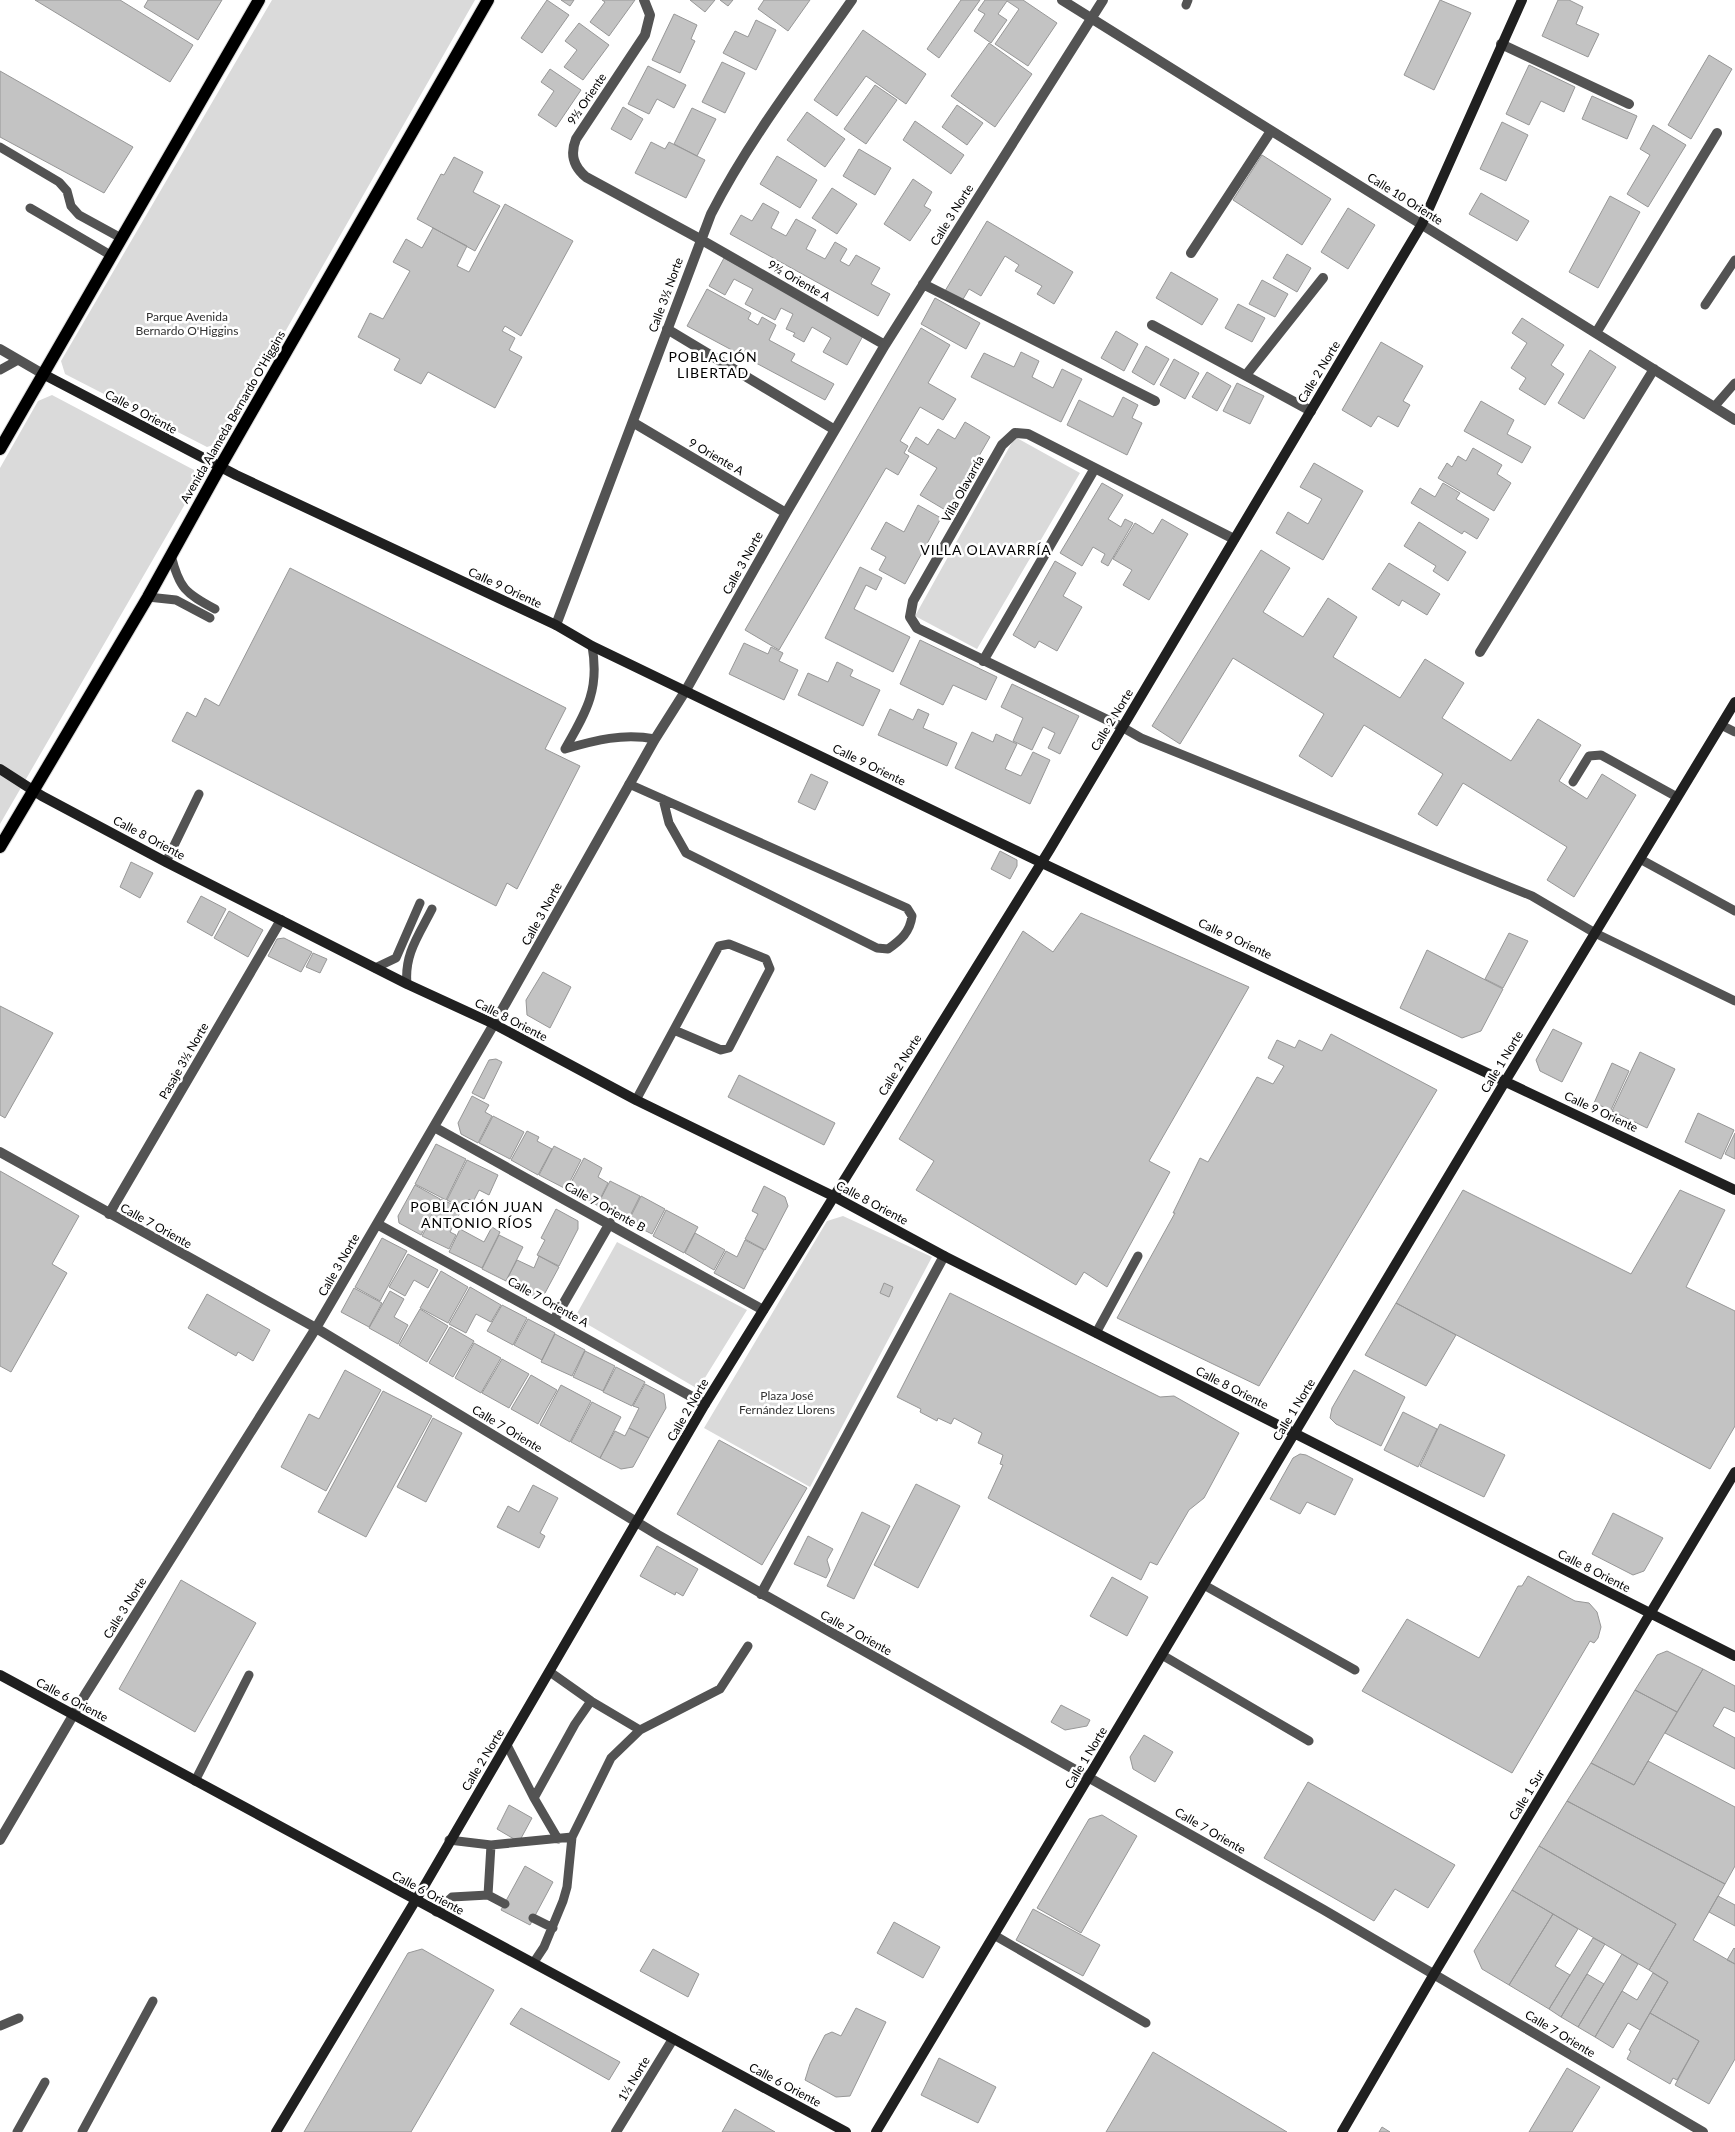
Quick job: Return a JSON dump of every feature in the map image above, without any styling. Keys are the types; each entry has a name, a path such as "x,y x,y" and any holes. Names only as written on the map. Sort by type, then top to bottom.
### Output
{"main road":[{"path":"0,448 259,0"},
{"name":"Avenida Alameda Bernardo O'Higgins","path":"0,847 148,596 488,0"}],"street":[{"name":"9½ Oriente","path":"644,0 650,15 645,35 576,139 573,159 586,177 700,239"},
{"name":"Calle 3½ Norte","path":"556,625 634,423 700,239 725,187 738,166 852,0"},
{"name":"Calle 10 Oriente","path":"1062,0 1735,420"},
{"name":"Calle 3 Norte","path":"0,1840 74,1715 316,1328 494,1024 629,784 686,690 786,513 885,345 1103,0"},
{"name":"Calle 2 Norte","path":"276,2132 550,1672 705,1404 832,1196 1042,863 1422,224 1522,0"},
{"path":"1501,44 1630,104"},
{"path":"1191,253 1272,131"},
{"path":"1596,333 1717,133"},
{"name":"9½ Oriente A","path":"700,239 885,345"},
{"path":"1246,375 1324,278"},
{"path":"923,284 1155,401"},
{"path":"1152,325 1311,410"},
{"path":"667,329 835,430"},
{"name":"Calle 9 Oriente","path":"0,349 43,374 220,467 556,625 592,646 1042,863 1506,1080 1735,1190"},
{"path":"1480,652 1654,369"},
{"name":"9 Oriente A","path":"634,423 786,513"},
{"name":"Villa Olavarría","path":"1122,727 917,628 910,617 914,601 1002,445 1015,433 1028,434 1234,539"},
{"path":"983,661 1095,468"},
{"name":"Calle 1 Norte","path":"876,2132 1506,1080 1677,796 1734,706"},
{"name":"Calle 8 Oriente","path":"0,769 33,790 166,862 407,984 494,1024 636,1100 832,1196 944,1256 1735,1656"},
{"name":"Pasaje 3½ Norte","path":"109,1214 281,920"},
{"name":"Calle 7 Oriente B","path":"434,1127 610,1223 763,1310"},
{"name":"Calle 7 Oriente","path":"0,1152 316,1328 761,1594 1089,1776 1434,1974 1702,2132"},
{"path":"554,1320 610,1223"},
{"name":"Calle 7 Oriente A","path":"377,1224 705,1404"},
{"path":"761,1594 944,1256"},
{"name":"Calle 1 Sur","path":"1342,2132 1434,1974 1735,1472"},
{"name":"Calle 6 Oriente","path":"0,1675 415,1901 534,1962 846,2132"},
{"name":"1½ Norte","path":"616,2132 673,2039"}],"lane":[{"path":"0,147 59,182 67,191 71,206 78,215 121,238"},
{"path":"30,208 112,256"},
{"path":"1705,305 1735,260"},
{"path":"0,370 18,360"},
{"path":"1714,407 1735,383"},
{"path":"171,555 182,588 191,597 215,609"},
{"path":"148,596 176,600 210,618"},
{"path":"592,646 596,666 595,684 582,719 565,749 609,737 637,736 655,739"},
{"path":"1721,725 1735,732"},
{"path":"1122,727 1141,738 1532,896 1595,933 1735,1001"},
{"path":"1573,782 1589,756 1601,754 1677,796"},
{"path":"629,784 663,799 907,908 912,916 911,925 906,934 888,949 877,948 686,853 669,823 663,799"},
{"path":"166,862 199,794"},
{"path":"1640,859 1735,911"},
{"path":"375,968 396,958 420,903"},
{"path":"407,984 406,968 410,952 432,909"},
{"path":"636,1100 719,946 729,944 766,959 770,969 729,1048 721,1050 674,1030"},
{"path":"1096,1333 1138,1256"},
{"path":"1204,1585 1355,1670"},
{"path":"534,1962 553,1928 567,1887 572,1837 611,1758 640,1730 720,1689 748,1646"},
{"path":"1162,1655 1308,1741"},
{"path":"550,1672 591,1701 640,1730"},
{"path":"195,1781 249,1675"},
{"path":"534,1798 575,1724 591,1701"},
{"path":"506,1746 558,1839"},
{"path":"449,1840 490,1845 572,1837"},
{"path":"488,1895 490,1845"},
{"path":"436,1912 452,1897 488,1895 505,1904"},
{"path":"533,1918 553,1928"},
{"path":"994,1935 1146,2023"},
{"path":"82,2132 154,2001"},
{"path":"0,2026 19,2018"},
{"path":"18,2132 45,2082"}],"green space":[{"name":"Parque Avenida Bernardo O'Higgins","path":"272,0 475,0 222,442 207,447 65,374 61,361"},
{"path":"52,395 194,470 196,485 0,824 0,468 38,401"},
{"path":"1015,437 1080,473 977,649 915,616"},
{"name":"Plaza José Fernández Llorens","path":"843,1216 932,1257 810,1487 704,1428 827,1221"},
{"path":"617,1242 747,1310 698,1389 575,1317"}],"building":[{"path":"35,0 120,0 193,45 170,82"},
{"path":"148,0 222,0 198,40 144,7"},
{"path":"547,0 569,15 542,53 521,38"},
{"path":"561,0 574,0 570,6"},
{"path":"602,0 635,0 609,36 590,22 605,2"},
{"path":"690,0 715,0 705,12"},
{"path":"720,0 733,0 728,6"},
{"path":"764,0 810,0 788,31 758,9"},
{"path":"961,0 980,0 939,58 927,49"},
{"path":"985,0 1023,0 1057,23 1028,66 995,44 1019,9 1007,1 998,14 1007,20 991,43 974,31 985,14 978,10"},
{"path":"1440,0 1471,13 1434,90 1404,75"},
{"path":"1558,0 1569,0 1583,7 1576,24 1599,34 1588,57 1542,36"},
{"path":"674,14 697,25 691,39 695,41 680,73 652,60"},
{"path":"756,20 776,30 756,70 723,53 735,31 748,37"},
{"path":"579,23 609,45 583,80 564,67 577,50 565,41"},
{"path":"863,30 926,74 906,104 866,76 837,116 814,100"},
{"path":"989,43 1032,74 995,127 951,96"},
{"path":"1709,55 1732,69 1691,139 1668,125"},
{"path":"722,62 745,73 725,113 702,102"},
{"path":"1529,65 1575,87 1564,112 1541,101 1529,125 1506,114"},
{"path":"648,66 686,85 674,108 657,99 649,114 628,104"},
{"path":"550,69 581,90 556,127 538,115 554,91 541,82"},
{"path":"0,71 133,147 104,193 0,137"},
{"path":"875,85 897,100 866,144 844,129"},
{"path":"1592,96 1637,116 1627,139 1582,119"},
{"path":"957,105 983,123 967,145 942,127"},
{"path":"623,107 643,119 631,140 611,129"},
{"path":"692,108 716,119 697,156 674,144"},
{"path":"807,112 845,139 825,167 787,140"},
{"path":"915,121 964,155 951,174 903,140"},
{"path":"1502,122 1528,135 1506,181 1480,169"},
{"path":"1653,125 1686,145 1648,207 1627,194 1650,155 1640,149"},
{"path":"651,142 665,149 669,142 705,160 686,198 635,173"},
{"path":"859,149 891,168 875,195 843,176"},
{"path":"1262,155 1331,199 1302,245 1233,200"},
{"path":"777,156 817,180 800,208 760,184"},
{"path":"454,157 483,172 473,192 500,206 475,251 417,219 441,174 444,175"},
{"path":"913,179 932,192 924,206 931,210 910,241 884,224"},
{"path":"832,188 857,204 837,234 812,218"},
{"path":"1481,193 1529,221 1517,241 1469,214"},
{"path":"1610,196 1640,212 1598,288 1569,272"},
{"path":"763,203 779,212 771,228 786,236 796,219 816,230 806,249 825,259 835,242 847,249 840,261 849,266 856,255 880,268 871,284 890,294 878,316 730,234 741,215 752,221"},
{"path":"505,204 573,241 521,336 505,326 502,331 515,338 509,350 522,357 495,408 428,372 421,384 394,370 400,359 358,337 370,313 383,319 410,271 393,262 406,239 422,248 433,228 467,246 457,266 469,272"},
{"path":"1348,208 1375,225 1348,269 1321,252"},
{"path":"987,221 1073,272 1054,304 1037,294 1042,286 1015,271 1019,265 1005,256 981,296 969,289 962,301 945,291"},
{"path":"1287,254 1311,268 1297,292 1273,278"},
{"path":"724,258 864,334 847,365 823,352 831,338 812,327 804,342 793,336 795,333 786,329 793,314 781,308 775,320 745,304 753,289 734,279 725,295 709,286"},
{"path":"1171,272 1218,299 1202,325 1156,298"},
{"path":"1262,280 1288,294 1275,317 1249,304"},
{"path":"707,289 751,313 748,319 758,325 762,317 776,325 769,340 795,354 791,361 834,384 825,400 687,326"},
{"path":"935,298 980,323 966,349 921,324"},
{"path":"1238,304 1265,318 1252,342 1225,328"},
{"path":"1522,318 1564,345 1551,365 1564,374 1545,405 1519,389 1526,378 1511,368 1527,343 1512,333"},
{"path":"921,328 950,345 928,383 956,399 943,420 920,407 900,441 908,446 904,453 909,456 898,475 886,468 779,650 745,630"},
{"path":"1116,331 1138,344 1124,371 1101,358"},
{"path":"1381,342 1423,366 1403,401 1410,405 1398,427 1378,416 1371,427 1342,410"},
{"path":"1146,346 1169,359 1154,385 1132,372"},
{"path":"1590,350 1616,367 1584,419 1558,403"},
{"path":"1021,352 1039,361 1032,377 1053,388 1062,369 1082,379 1061,422 971,377 984,353 1014,367"},
{"path":"1174,359 1199,373 1185,399 1160,385"},
{"path":"1207,372 1231,386 1217,411 1192,397"},
{"path":"1237,383 1264,396 1250,424 1223,411"},
{"path":"1123,397 1138,405 1132,418 1142,423 1127,455 1067,425 1079,400 1113,417"},
{"path":"1481,401 1514,420 1507,434 1531,447 1522,463 1464,431"},
{"path":"965,422 990,437 947,511 920,495 937,468 908,451 916,437 928,445 938,429 955,439"},
{"path":"1473,448 1502,465 1497,474 1511,483 1494,511 1438,478 1447,463 1452,467 1458,456 1466,461"},
{"path":"1314,463 1363,491 1323,560 1276,533 1288,512 1308,524 1322,499 1300,487"},
{"path":"1102,483 1123,495 1108,519 1121,527 1125,519 1133,523 1108,566 1101,562 1105,554 1093,547 1082,566 1060,553"},
{"path":"1443,483 1460,493 1456,499 1489,519 1477,539 1464,531 1462,534 1411,503 1420,488 1435,497"},
{"path":"918,505 941,518 905,584 879,570 886,557 871,549 886,522 904,532"},
{"path":"1162,519 1188,534 1149,600 1123,585 1132,570 1113,559 1135,523 1153,534"},
{"path":"1419,522 1466,552 1448,581 1433,571 1436,566 1404,546"},
{"path":"1261,550 1290,568 1263,612 1303,637 1328,598 1357,617 1333,657 1400,698 1425,659 1464,683 1442,718 1511,761 1538,719 1581,745 1559,781 1587,799 1602,774 1636,795 1574,897 1547,880 1567,847 1463,783 1437,826 1418,814 1443,774 1364,725 1332,777 1299,756 1324,714 1233,658 1180,744 1152,726"},
{"path":"1055,561 1076,573 1063,596 1082,607 1057,651 1039,641 1035,648 1013,635"},
{"path":"1389,563 1440,594 1427,615 1402,600 1399,606 1372,589"},
{"path":"860,567 882,578 876,590 866,585 854,609 910,637 893,672 825,638"},
{"path":"290,568 566,708 545,749 580,766 517,889 507,883 496,906 172,741 187,712 196,717 205,698 219,706"},
{"path":"920,640 997,677 986,700 953,685 943,705 900,684"},
{"path":"744,643 768,654 771,647 783,653 779,661 798,670 784,700 729,674"},
{"path":"837,662 853,670 850,676 880,690 863,726 798,695 808,673 828,682"},
{"path":"1012,684 1079,716 1060,754 1048,748 1055,733 1043,727 1032,750 1013,741 1023,718 1001,707"},
{"path":"890,709 913,720 918,709 929,714 923,728 957,743 947,766 878,735"},
{"path":"972,732 993,742 996,734 1017,744 1005,769 1021,776 1033,752 1050,760 1030,804 955,768"},
{"path":"811,774 828,782 815,810 798,802"},
{"path":"1000,851 1017,860 1017,866 1010,879 991,869"},
{"path":"131,862 153,873 140,898 120,887"},
{"path":"201,896 226,909 212,936 187,922"},
{"path":"229,911 263,930 248,957 214,938"},
{"path":"1081,913 1249,987 1149,1161 1170,1172 1107,1287 1084,1272 1076,1285 916,1190 934,1161 899,1139 1023,931 1053,952"},
{"path":"1509,933 1528,941 1503,988 1485,979"},
{"path":"284,938 312,952 301,972 268,956 277,939"},
{"path":"1427,950 1503,989 1481,1031 1462,1038 1400,1008"},
{"path":"313,953 327,959 320,973 306,967"},
{"path":"543,972 571,987 550,1028 527,1015 526,1000"},
{"path":"0,1006 53,1033 5,1118 0,1115"},
{"path":"1553,1029 1582,1043 1562,1082 1540,1071 1536,1060"},
{"path":"1331,1034 1437,1090 1259,1386 1117,1318 1175,1213 1173,1213 1200,1158 1208,1162 1257,1077 1273,1084 1284,1066 1268,1058 1277,1040 1295,1048 1299,1040 1322,1051"},
{"path":"1640,1052 1675,1069 1647,1128 1612,1111"},
{"path":"496,1059 502,1062 484,1099 472,1093 489,1060"},
{"path":"1612,1063 1629,1071 1611,1110 1594,1103"},
{"path":"739,1075 835,1123 824,1145 728,1097"},
{"path":"472,1096 489,1105 485,1112 492,1116 478,1143 461,1134 458,1123"},
{"path":"1698,1113 1734,1130 1721,1159 1685,1142"},
{"path":"493,1116 524,1132 510,1159 479,1143"},
{"path":"527,1131 539,1137 537,1141 552,1149 538,1175 511,1160"},
{"path":"1735,1133 1735,1159 1725,1154"},
{"path":"436,1144 466,1159 446,1200 415,1184"},
{"path":"554,1146 581,1160 566,1189 539,1175"},
{"path":"584,1158 602,1168 598,1177 608,1183 597,1205 567,1190"},
{"path":"467,1160 498,1175 489,1195 479,1190 473,1202 469,1199 464,1209 447,1200"},
{"path":"0,1171 79,1216 52,1264 67,1273 11,1372 0,1366"},
{"path":"610,1181 640,1196 627,1222 597,1206"},
{"path":"415,1185 440,1199 421,1235 399,1223 398,1216"},
{"path":"764,1186 785,1197 788,1206 765,1250 745,1239 758,1214 752,1211"},
{"path":"1463,1190 1631,1274 1680,1190 1725,1210 1686,1287 1735,1311 1735,1426 1710,1469 1396,1303"},
{"path":"641,1196 665,1209 652,1234 628,1222"},
{"path":"441,1199 462,1209 450,1232 456,1235 449,1249 422,1236"},
{"path":"556,1209 578,1221 578,1229 559,1266 537,1255 545,1240 541,1238"},
{"path":"666,1210 698,1227 684,1253 653,1236"},
{"path":"492,1227 500,1232 482,1268 449,1252 460,1229 484,1242"},
{"path":"695,1233 725,1250 714,1270 685,1253"},
{"path":"499,1235 523,1247 506,1281 482,1269"},
{"path":"382,1238 407,1251 380,1301 355,1287"},
{"path":"745,1240 764,1250 744,1289 714,1273 726,1251 737,1257"},
{"path":"408,1254 438,1270 428,1288 414,1280 405,1296 389,1287"},
{"path":"539,1256 559,1267 545,1293 534,1296 506,1281 517,1260 534,1268"},
{"path":"441,1271 468,1287 448,1323 420,1308"},
{"path":"884,1283 893,1287 889,1297 880,1293"},
{"path":"470,1287 501,1305 491,1322 476,1314 466,1333 449,1324"},
{"path":"354,1288 382,1303 369,1327 341,1312"},
{"path":"390,1291 404,1299 394,1317 408,1325 398,1344 369,1328"},
{"path":"950,1293 1160,1397 1174,1396 1239,1433 1204,1498 1189,1510 1157,1565 1150,1562 1141,1580 988,1498 1003,1465 1000,1464 1003,1455 978,1443 982,1433 954,1418 951,1424 938,1418 937,1421 920,1412 921,1409 897,1397"},
{"path":"207,1294 270,1330 253,1361 238,1352 236,1356 188,1328"},
{"path":"1396,1303 1456,1335 1426,1386 1365,1355"},
{"path":"502,1305 527,1318 513,1345 487,1331"},
{"path":"420,1309 448,1326 427,1362 399,1345"},
{"path":"528,1319 555,1333 542,1360 514,1345"},
{"path":"450,1327 474,1341 453,1377 429,1363"},
{"path":"555,1334 585,1350 572,1376 541,1362"},
{"path":"474,1343 501,1358 481,1393 455,1378"},
{"path":"585,1351 615,1366 603,1391 573,1377"},
{"path":"502,1359 529,1374 509,1408 482,1393"},
{"path":"616,1367 645,1382 632,1406 603,1392"},
{"path":"345,1370 381,1390 326,1491 281,1467 309,1414 319,1419"},
{"path":"1354,1370 1405,1397 1381,1446 1336,1424 1330,1418 1332,1408"},
{"path":"531,1375 557,1390 538,1424 511,1409"},
{"path":"645,1384 664,1394 666,1408 649,1438 629,1428 639,1408 633,1406"},
{"path":"561,1385 591,1401 570,1442 540,1425"},
{"path":"383,1391 432,1416 366,1537 318,1512"},
{"path":"592,1402 621,1417 600,1458 571,1442"},
{"path":"1403,1412 1437,1429 1418,1467 1384,1450"},
{"path":"433,1418 462,1433 426,1502 397,1487"},
{"path":"1440,1424 1505,1455 1484,1497 1420,1466"},
{"path":"629,1428 649,1438 633,1467 621,1469 600,1458 615,1431 625,1436"},
{"path":"719,1440 807,1488 762,1565 677,1514"},
{"path":"1300,1454 1306,1455 1353,1479 1335,1515 1307,1502 1300,1514 1270,1499 1293,1458"},
{"path":"916,1484 960,1506 918,1588 874,1565"},
{"path":"533,1485 558,1498 540,1533 545,1536 539,1548 497,1527 508,1506 519,1512"},
{"path":"862,1512 890,1526 854,1599 827,1586"},
{"path":"1613,1513 1663,1538 1644,1571 1633,1575 1592,1554"},
{"path":"808,1536 833,1549 827,1560 830,1570 826,1578 794,1564"},
{"path":"657,1546 698,1569 683,1596 676,1592 675,1595 640,1576"},
{"path":"1528,1576 1575,1601 1589,1603 1597,1612 1601,1627 1598,1638 1594,1643 1590,1641 1512,1773 1362,1691 1407,1619 1479,1658 1518,1586 1522,1586"},
{"path":"1112,1577 1148,1597 1127,1636 1090,1616"},
{"path":"181,1580 256,1623 195,1732 119,1689"},
{"path":"1667,1651 1703,1669 1677,1712 1635,1690 1657,1655"},
{"path":"1703,1669 1735,1686 1735,1712 1724,1707 1713,1726 1735,1738 1735,1769 1665,1733"},
{"path":"1635,1690 1677,1712 1634,1785 1591,1763"},
{"path":"1061,1705 1090,1720 1087,1726 1065,1730 1051,1722"},
{"path":"1144,1735 1173,1752 1155,1782 1133,1769 1130,1757"},
{"path":"1648,1761 1735,1807 1735,1866 1725,1884 1567,1801 1591,1763 1634,1785"},
{"path":"1308,1782 1455,1865 1428,1908 1395,1889 1374,1921 1264,1858"},
{"path":"1567,1801 1725,1884 1693,1940 1735,1964 1735,2059 1709,2104 1675,2085 1699,2041 1650,2013 1668,1982 1649,1970 1676,1924 1539,1846"},
{"path":"509,1805 532,1818 519,1842 497,1829"},
{"path":"1102,1815 1137,1836 1081,1933 1037,1908 1089,1819"},
{"path":"1539,1846 1676,1924 1649,1970 1512,1890"},
{"path":"525,1866 553,1882 530,1925 501,1910"},
{"path":"1512,1890 1553,1914 1509,1985 1482,1969 1474,1951"},
{"path":"1718,1896 1735,1905 1735,1926 1709,1912"},
{"path":"1033,1909 1100,1945 1083,1976 1016,1940"},
{"path":"1553,1914 1578,1929 1555,1966 1570,1975 1549,2009 1509,1985"},
{"path":"894,1922 940,1947 923,1978 877,1953"},
{"path":"1593,1938 1605,1944 1561,2017 1549,2009"},
{"path":"422,1949 494,1990 411,2132 304,2132 408,1953"},
{"path":"653,1949 699,1974 688,1997 640,1971"},
{"path":"1735,1949 1735,1964 1727,1960"},
{"path":"1622,1954 1638,1964 1595,2037 1578,2027"},
{"path":"1653,1973 1668,1982 1640,2030 1628,2023 1613,2048 1595,2037 1622,1991 1637,2000"},
{"path":"1587,1974 1604,1984 1578,2027 1561,2017"},
{"path":"521,2008 620,2062 609,2080 510,2024"},
{"path":"856,2008 886,2022 850,2096 836,2097 805,2080 810,2064 825,2035 832,2032 841,2036"},
{"path":"1650,2013 1699,2041 1677,2080 1673,2078 1670,2084 1627,2059 1631,2051 1629,2050"},
{"path":"1153,2052 1287,2132 1106,2132"},
{"path":"939,2058 996,2087 978,2123 921,2095"},
{"path":"1567,2068 1600,2087 1572,2132 1529,2132"},
{"path":"735,2109 775,2132 722,2132"},
{"path":"1382,2127 1390,2132 1379,2132"}],"district":[{"name":"POBLACIÓN LIBERTAD","path":"713,366"},
{"name":"VILLA OLAVARRÍA","path":"986,550"},
{"name":"POBLACIÓN JUAN ANTONIO RÍOS","path":"477,1216"}]}
